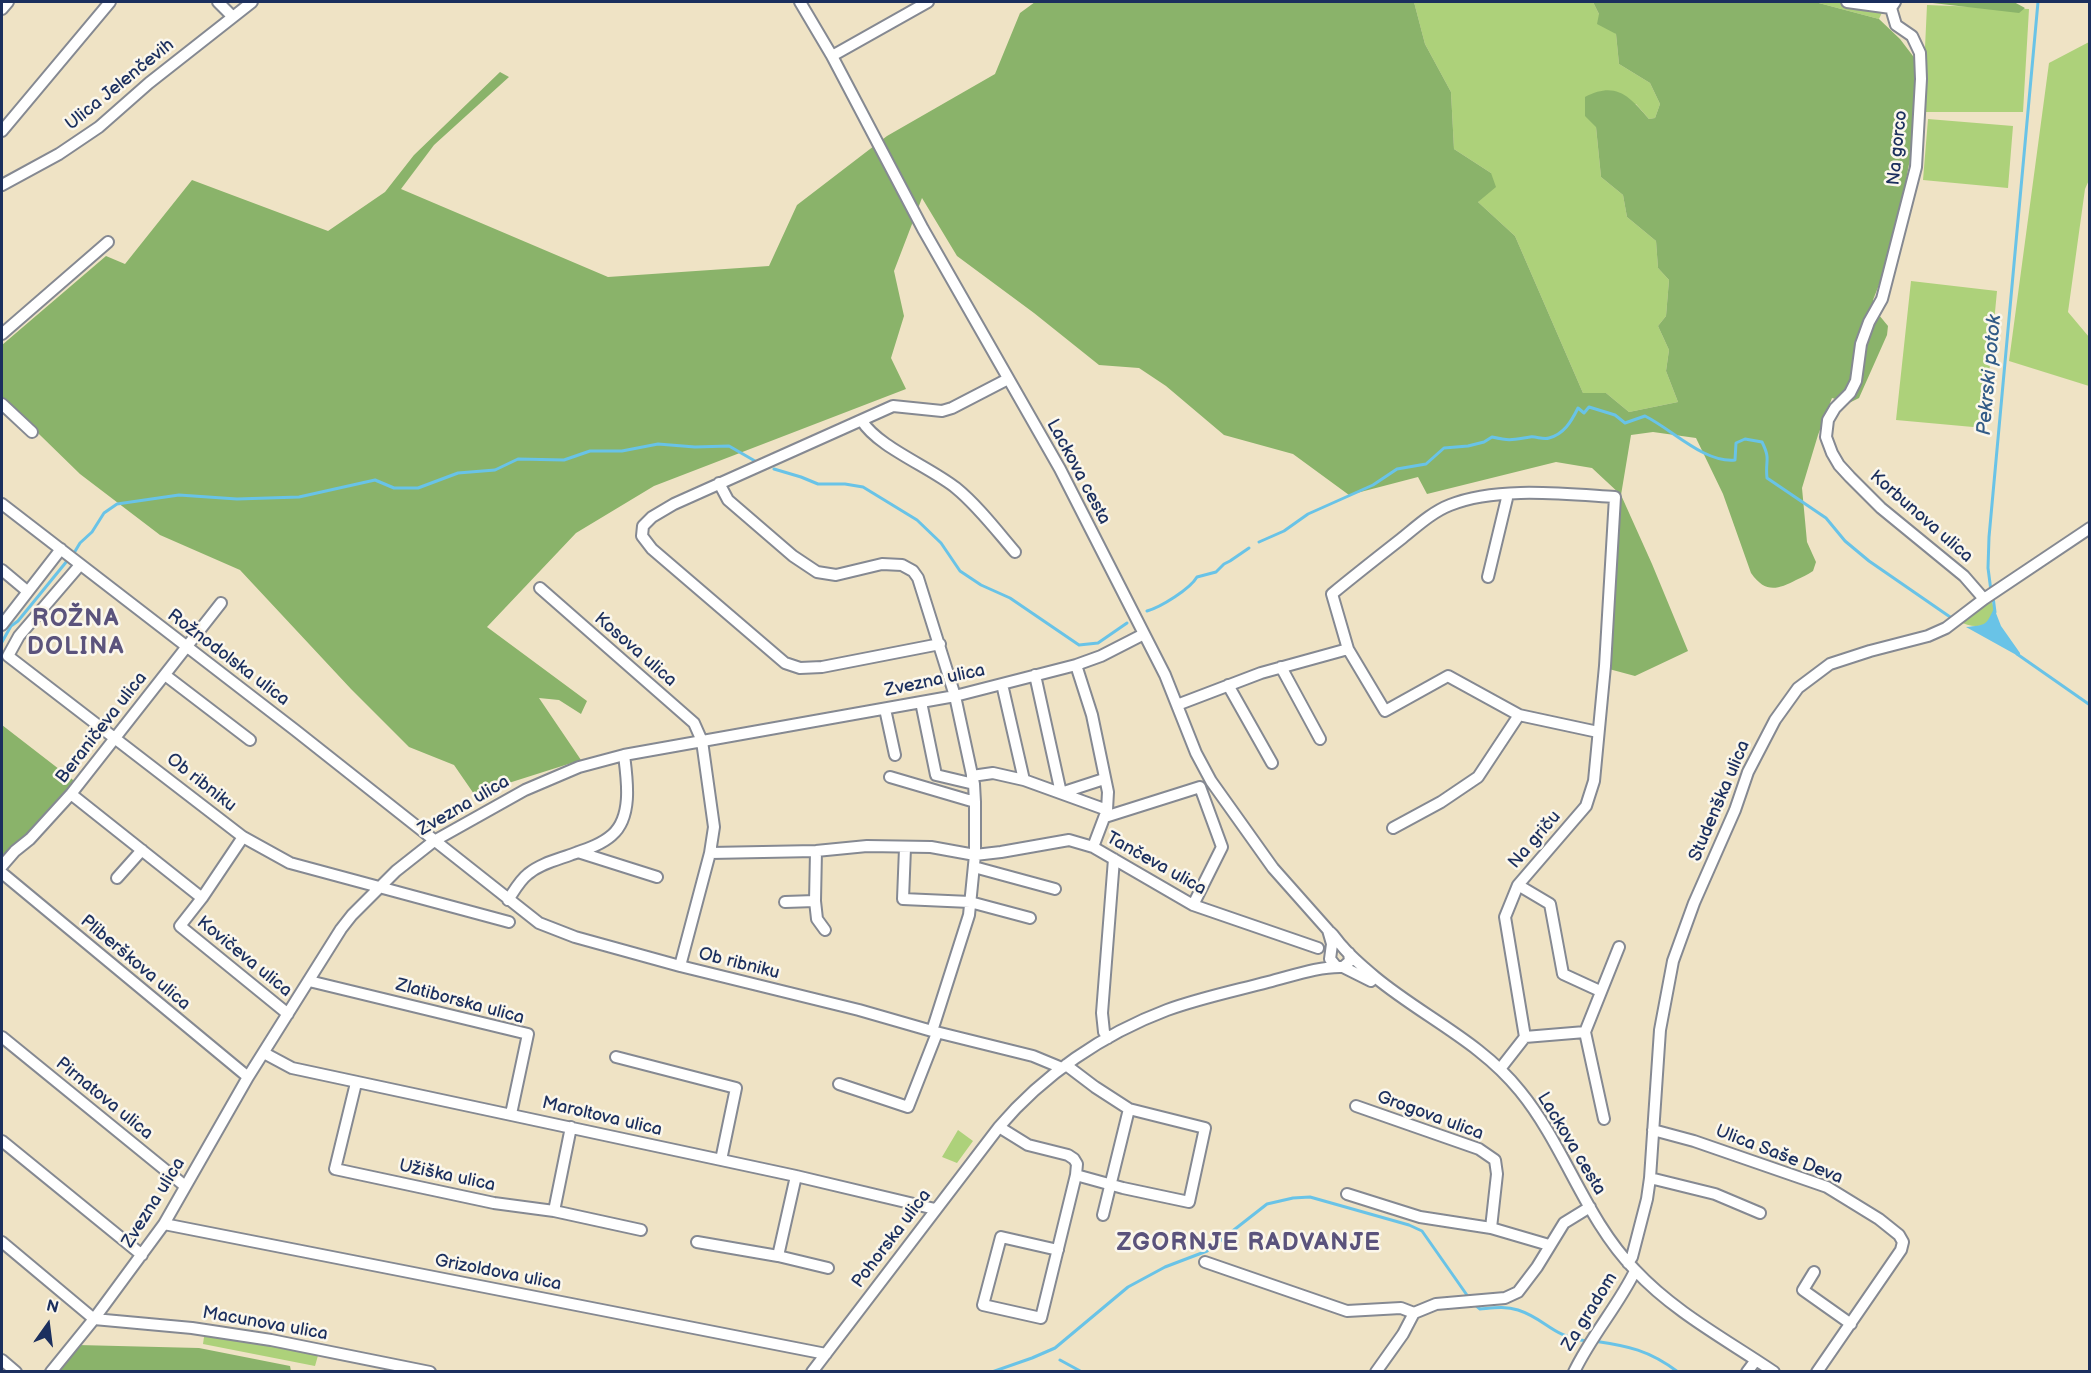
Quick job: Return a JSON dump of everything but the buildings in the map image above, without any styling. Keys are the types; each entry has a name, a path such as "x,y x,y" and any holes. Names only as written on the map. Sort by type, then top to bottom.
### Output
{"street":[{"path":"2,9 8,2"},
{"path":"2,131 110,2"},
{"path":"219,2 232,16"},
{"name":"Ulica Jelenčevih","path":"2,185 59,154 99,127 149,83 252,2"},
{"name":"Lackova cesta","path":"800,2 832,56 922,229 1060,470 1165,675 1196,753 1211,781 1273,868 1330,932 1338,956 1362,975 1480,1051 1520,1091 1539,1119 1604,1231 1631,1267 1681,1310 1774,1371"},
{"path":"832,56 928,2"},
{"name":"Na gorco","path":"1847,2 1893,5 1896,25 1912,36 1920,53 1921,79 1916,167 1882,298"},
{"path":"2,334 108,242"},
{"name":"Korbunova ulica","path":"1882,298 1869,322 1861,344 1856,381 1850,393 1835,408 1828,420 1826,429 1828,445 1839,465 1881,508 1964,576 1985,598"},
{"path":"940,644 822,667 800,668 785,663 652,549 642,536 643,526 652,517 719,483 893,406 942,411 1008,379"},
{"path":"2,404 32,432"},
{"path":"862,421 876,438 928,468 957,489 1015,552"},
{"path":"719,483 728,500 793,556 817,572 836,575 882,564 902,565 913,571 918,578 955,696 973,780 975,855 969,915 934,1032 908,1107 839,1084"},
{"path":"1488,577 1508,494"},
{"name":"Na griču","path":"1525,1037 1505,916 1518,885 1586,806 1594,780 1605,666 1615,497 1508,494 1448,505 1419,524 1332,594 1348,649 1385,711 1448,676 1519,715 1598,732"},
{"name":"Rožnodolska ulica","path":"2,504 295,730 434,841"},
{"name":"Studenška ulica","path":"1631,1267 1650,1178 1660,1030 1672,960 1735,810 1748,772 1775,720 1798,688 1830,664 1928,636 1951,624 1985,598 2090,528"},
{"path":"2,625 61,549"},
{"name":"Ob ribniku","path":"80,566 19,636 8,656 243,837 290,863 509,922"},
{"path":"2,570 27,591"},
{"name":"Kosova ulica","path":"540,588 694,723 702,741"},
{"name":"Beraničeva ulica","path":"2,866 71,794 221,603"},
{"name":"Zvezna ulica","path":"51,1371 94,1319 164,1224 248,1077 341,928 377,888 434,841 525,790 579,767 624,755 955,696 1076,665 1101,656 1144,634"},
{"path":"1178,705 1281,667 1348,649"},
{"path":"1076,665 1092,715 1108,792 1106,814 1094,847"},
{"path":"1281,667 1320,739"},
{"path":"165,675 250,740"},
{"path":"1035,675 1061,794"},
{"path":"1002,684 1024,780"},
{"path":"1228,685 1272,763"},
{"path":"921,702 936,775 973,780 993,773 1024,780 1106,814 1200,787 1222,847 1193,905"},
{"path":"885,709 895,755"},
{"path":"1393,828 1441,802 1478,777 1519,715"},
{"path":"680,966 710,853 714,827 702,741"},
{"path":"508,900 527,875 542,866 604,841 614,834 621,824 626,804 627,781 624,755"},
{"path":"890,777 975,802"},
{"path":"1061,794 1104,779"},
{"path":"71,794 202,898"},
{"name":"Kovičeva ulica","path":"243,837 180,926 288,1014"},
{"name":"Tančeva ulica","path":"710,853 816,851 867,846 931,848 975,855 1070,840 1094,847 1193,905 1318,948"},
{"name":"Ob ribniku","path":"434,841 538,923 556,932 1033,1056 1064,1067"},
{"path":"905,848 903,899 970,902 1030,918"},
{"path":"117,878 142,850"},
{"path":"816,851 817,919 825,930"},
{"path":"578,852 657,877"},
{"path":"1108,1038 1104,1032 1102,1013 1114,860"},
{"path":"974,867 1056,889"},
{"name":"Pliberškova ulica","path":"2,873 248,1077"},
{"path":"1518,885 1550,904 1563,974 1600,991"},
{"path":"785,902 815,901"},
{"path":"1604,1119 1585,1032 1618,947"},
{"name":"Pohorska ulica","path":"812,1371 999,1127 1033,1092 1064,1067 1108,1038 1147,1018 1192,1002 1317,969 1338,956"},
{"name":"Zlatiborska ulica","path":"309,981 528,1034 511,1113"},
{"path":"1500,1069 1525,1037 1585,1032"},
{"name":"Pirnatova ulica","path":"2,1037 185,1186"},
{"name":"Maroltova ulica","path":"264,1053 292,1068 356,1083 511,1113 935,1209"},
{"path":"616,1057 736,1088 720,1160"},
{"path":"1064,1067 1130,1109 1205,1128 1189,1202 1076,1175"},
{"name":"Užiška ulica","path":"356,1083 335,1169 494,1203 555,1211 640,1230"},
{"name":"Grogova ulica","path":"1356,1106 1479,1149 1495,1160 1497,1174 1491,1228"},
{"path":"1103,1215 1130,1109"},
{"path":"555,1211 571,1127"},
{"path":"999,1127 1028,1145 1068,1155 1077,1164 1076,1175 1058,1250 1041,1318 983,1305 1000,1237 1058,1250"},
{"name":"Ulica Saše Deva","path":"1653,1130 1694,1141 1827,1187 1879,1219 1899,1235 1903,1242 1901,1250 1817,1371"},
{"path":"2,1141 142,1255"},
{"path":"778,1256 796,1176"},
{"path":"1650,1178 1715,1194 1760,1213"},
{"path":"1347,1194 1419,1217 1491,1228 1549,1245"},
{"path":"1376,1371 1403,1334 1414,1313 1436,1304 1505,1298 1518,1292 1537,1267 1564,1223 1590,1207"},
{"name":"Grizoldova ulica","path":"164,1224 826,1354"},
{"path":"2,1242 94,1319"},
{"path":"697,1242 778,1256 828,1268"},
{"path":"1205,1262 1347,1311 1401,1308 1414,1313"},
{"name":"Za gradom","path":"1574,1371 1631,1267"},
{"path":"1814,1272 1803,1290 1851,1324"},
{"name":"Macunova ulica","path":"94,1319 192,1328 430,1371"},
{"path":"358,1371 361,1359"},
{"path":"2,1360 16,1371"},
{"path":"1747,1371 1756,1360"}],"green space":[{"path":"1035,2 1414,2 1425,44 1451,92 1454,149 1491,173 1496,187 1478,202 1515,236 1583,393 1606,393 1629,412 1678,402 1666,371 1669,350 1658,326 1666,316 1669,280 1658,268 1656,241 1627,217 1623,195 1601,177 1596,127 1585,116 1585,97 1605,90 1621,93 1649,119 1655,118 1660,104 1650,83 1619,64 1616,34 1597,24 1599,14 1593,2 1815,2 1879,19 1900,39 1916,60 1917,75 1910,159 1888,262 1873,300 1874,309 1888,326 1887,335 1859,398 1849,403 1832,398 1802,488 1807,542 1816,562 1813,571 1789,583 1772,588 1766,587 1756,579 1751,573 1723,494 1696,438 1653,432 1631,435 1621,495 1592,468 1556,462 1427,494 1418,477 1349,495 1293,454 1224,435 1166,386 1139,368 1099,365 957,256 922,198 894,271 904,316 891,358 906,389 654,486 576,533 487,627 587,701 581,714 559,700 539,698 581,760 474,794 454,765 409,747 351,689 240,570 160,535 80,474 2,398 2,345 106,256 125,264 192,180 328,231 385,192 414,155 500,72 509,77 434,145 401,189 608,277 769,266 797,205 887,136 995,74 1020,13"},
{"path":"1414,2 1593,2 1599,14 1616,34 1619,64 1650,83 1660,104 1655,118 1649,119 1636,104 1596,127 1601,177 1623,195 1627,217 1656,241 1658,268 1669,280 1666,316 1658,326 1669,350 1666,371 1678,402 1629,412 1606,393 1583,393 1515,236 1478,202 1491,173 1454,149 1451,92 1425,44"},
{"path":"1815,2 1887,2 1879,19"},
{"path":"1924,2 2014,2 2025,8 2019,13"},
{"path":"1927,5 2029,9 2023,112 1922,112"},
{"path":"2089,42 2089,180 2085,189 2068,312 2089,337 2089,386 2009,361 2049,63"},
{"path":"1928,119 2013,126 2008,188 1923,180"},
{"path":"1911,281 1997,291 1984,428 1896,420"},
{"path":"1621,495 1688,651 1635,676 1609,669 1612,596"},
{"path":"1992,602 1993,616 1985,624 1972,626 1959,621 1975,609"},
{"path":"2,725 77,783 2,861"},
{"path":"958,1130 973,1141 957,1163 942,1157"},
{"path":"205,1330 319,1352 315,1366 203,1344"},
{"path":"78,1345 199,1348 290,1366 291,1371 58,1372"}],"water":[{"path":"1994,608 2001,626 2020,653 2020,657 1966,627 1985,624"}],"waterway":[{"name":"Pekrski potok","path":"1991,591 1988,568 1989,537 2038,2"},
{"path":"1259,542 1284,531 1308,514 1373,485 1397,469 1426,464 1444,448 1468,446 1484,442 1492,437 1511,440 1532,437 1549,438 1559,434 1567,427 1578,408 1584,413 1589,407 1615,415 1625,423 1645,416 1700,451 1723,460 1735,460 1736,443 1745,439 1762,442 1767,457 1767,478 1826,518 1845,541 1869,561 1953,619"},
{"path":"74,553 104,513 117,504 179,495 237,499 299,497 375,480 394,488 418,488 458,473 495,470 518,459 564,460 590,451 622,451 658,444 695,447 729,446 755,461"},
{"path":"774,469 818,484 863,487 917,520 941,543 960,571 981,585 1010,598 1079,645 1098,643 1127,623"},
{"path":"1147,611 1175,597 1197,577 1216,572 1249,548"},
{"path":"2,642 11,626 18,621 67,561"},
{"name":"Pekrski potok","path":"1993,597 1995,612"},
{"name":"Pekrski potok","path":"2017,654 2090,705"},
{"path":"992,1372 1055,1348 1128,1287 1165,1267 1207,1251 1267,1204 1293,1198 1310,1197 1409,1225 1422,1231 1469,1298"},
{"path":"1473,1303 1480,1309 1518,1310 1565,1336 1587,1341"},
{"path":"1594,1341 1638,1350 1678,1372"},
{"path":"1060,1360 1082,1372"}],"district":[{"name":"ROŽNA DOLINA","path":"76,634"},
{"name":"ZGORNJE RADVANJE","path":"1249,1244"}]}
